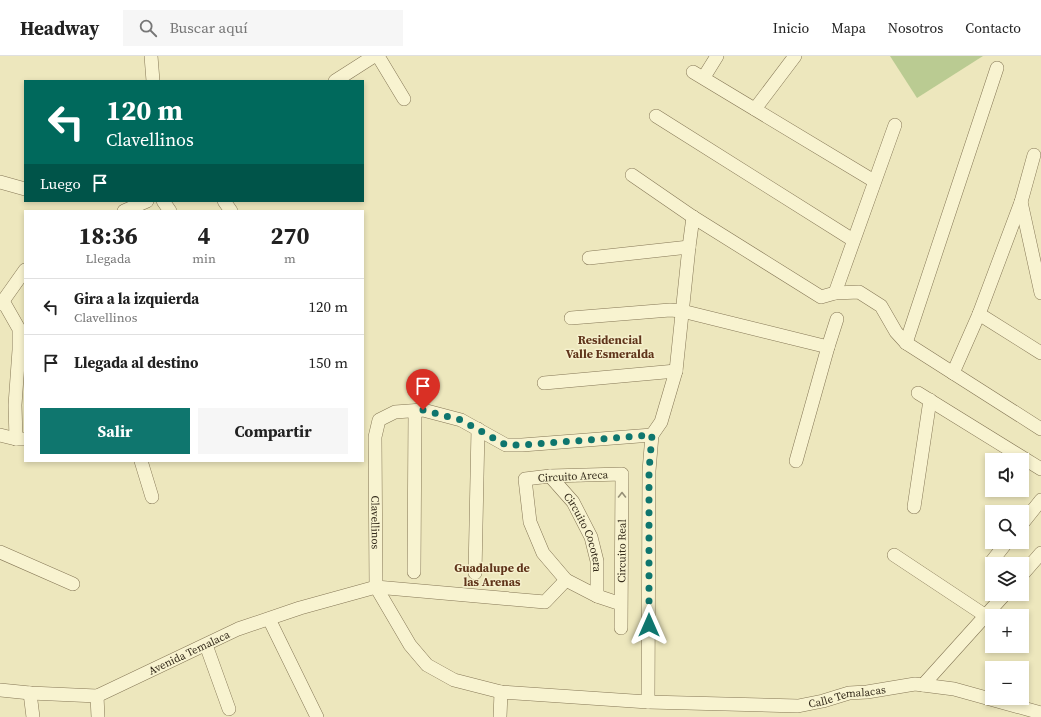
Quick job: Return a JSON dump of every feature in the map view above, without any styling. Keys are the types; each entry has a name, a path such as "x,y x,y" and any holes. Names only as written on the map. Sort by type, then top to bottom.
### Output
{"street":[{"path":"151,56 153,80"},
{"path":"337,80 374,56"},
{"path":"378,56 404,99"},
{"path":"717,56 698,74 874,182"},
{"path":"755,109 795,56"},
{"path":"906,343 996,68"},
{"path":"656,116 853,240"},
{"path":"835,293 895,125"},
{"path":"953,373 979,314 1021,202 1034,155"},
{"path":"632,175 693,217 821,297 835,293 859,292 881,306 896,332 906,343 1041,429"},
{"path":"0,182 24,189"},
{"path":"126,210 145,202"},
{"path":"1021,202 1041,293"},
{"path":"648,702 649,471 652,435 661,422 676,371 693,217"},
{"path":"589,258 689,247"},
{"path":"0,435 20,439 15,405 22,350 19,329 2,302 24,271"},
{"path":"571,318 670,310 682,311 828,347"},
{"path":"979,314 1041,353"},
{"path":"796,461 837,319"},
{"path":"544,383 676,371"},
{"path":"914,508 924,396 1041,470"},
{"name":"Clavellinos","path":"648,702 501,692 454,680 427,665 410,645 376,587 375,437 379,420 395,412 423,410 461,420 506,445 652,435"},
{"path":"414,411 414,572"},
{"path":"475,573 478,429"},
{"path":"141,462 152,497"},
{"name":"Circuito Areca","path":"566,580 543,553 532,528 525,479 550,476 622,474"},
{"name":"Circuito Real","path":"621,628 622,474"},
{"name":"Circuito Cocotera","path":"550,476 573,502 591,537 597,561 597,596"},
{"path":"1029,515 1041,500"},
{"path":"995,557 1002,549"},
{"path":"0,552 73,584"},
{"path":"1029,567 1041,553"},
{"path":"894,555 985,615"},
{"path":"376,587 545,602 566,580 597,596 621,604"},
{"name":"Avenida Temalaca","path":"0,690 98,696 238,630 300,608 376,587"},
{"path":"992,609 999,601"},
{"path":"923,685 985,617"},
{"path":"269,619 317,717"},
{"path":"206,645 229,709"},
{"name":"Calle Temalacas","path":"648,702 798,706 823,701 849,693 867,692 915,684 954,689 1041,713"},
{"path":"500,717 501,692"},
{"path":"30,693 33,717"},
{"path":"98,696 98,717"}],"green space":[{"path":"890,56 983,56 917,98"}],"district":[{"name":"Residencial Valle Esmeralda","path":"610,347"},
{"name":"Guadalupe de las Arenas","path":"492,575"}],"route":[{"path":"423,410 461,420 506,445 652,435 649,471 649,625"}]}
